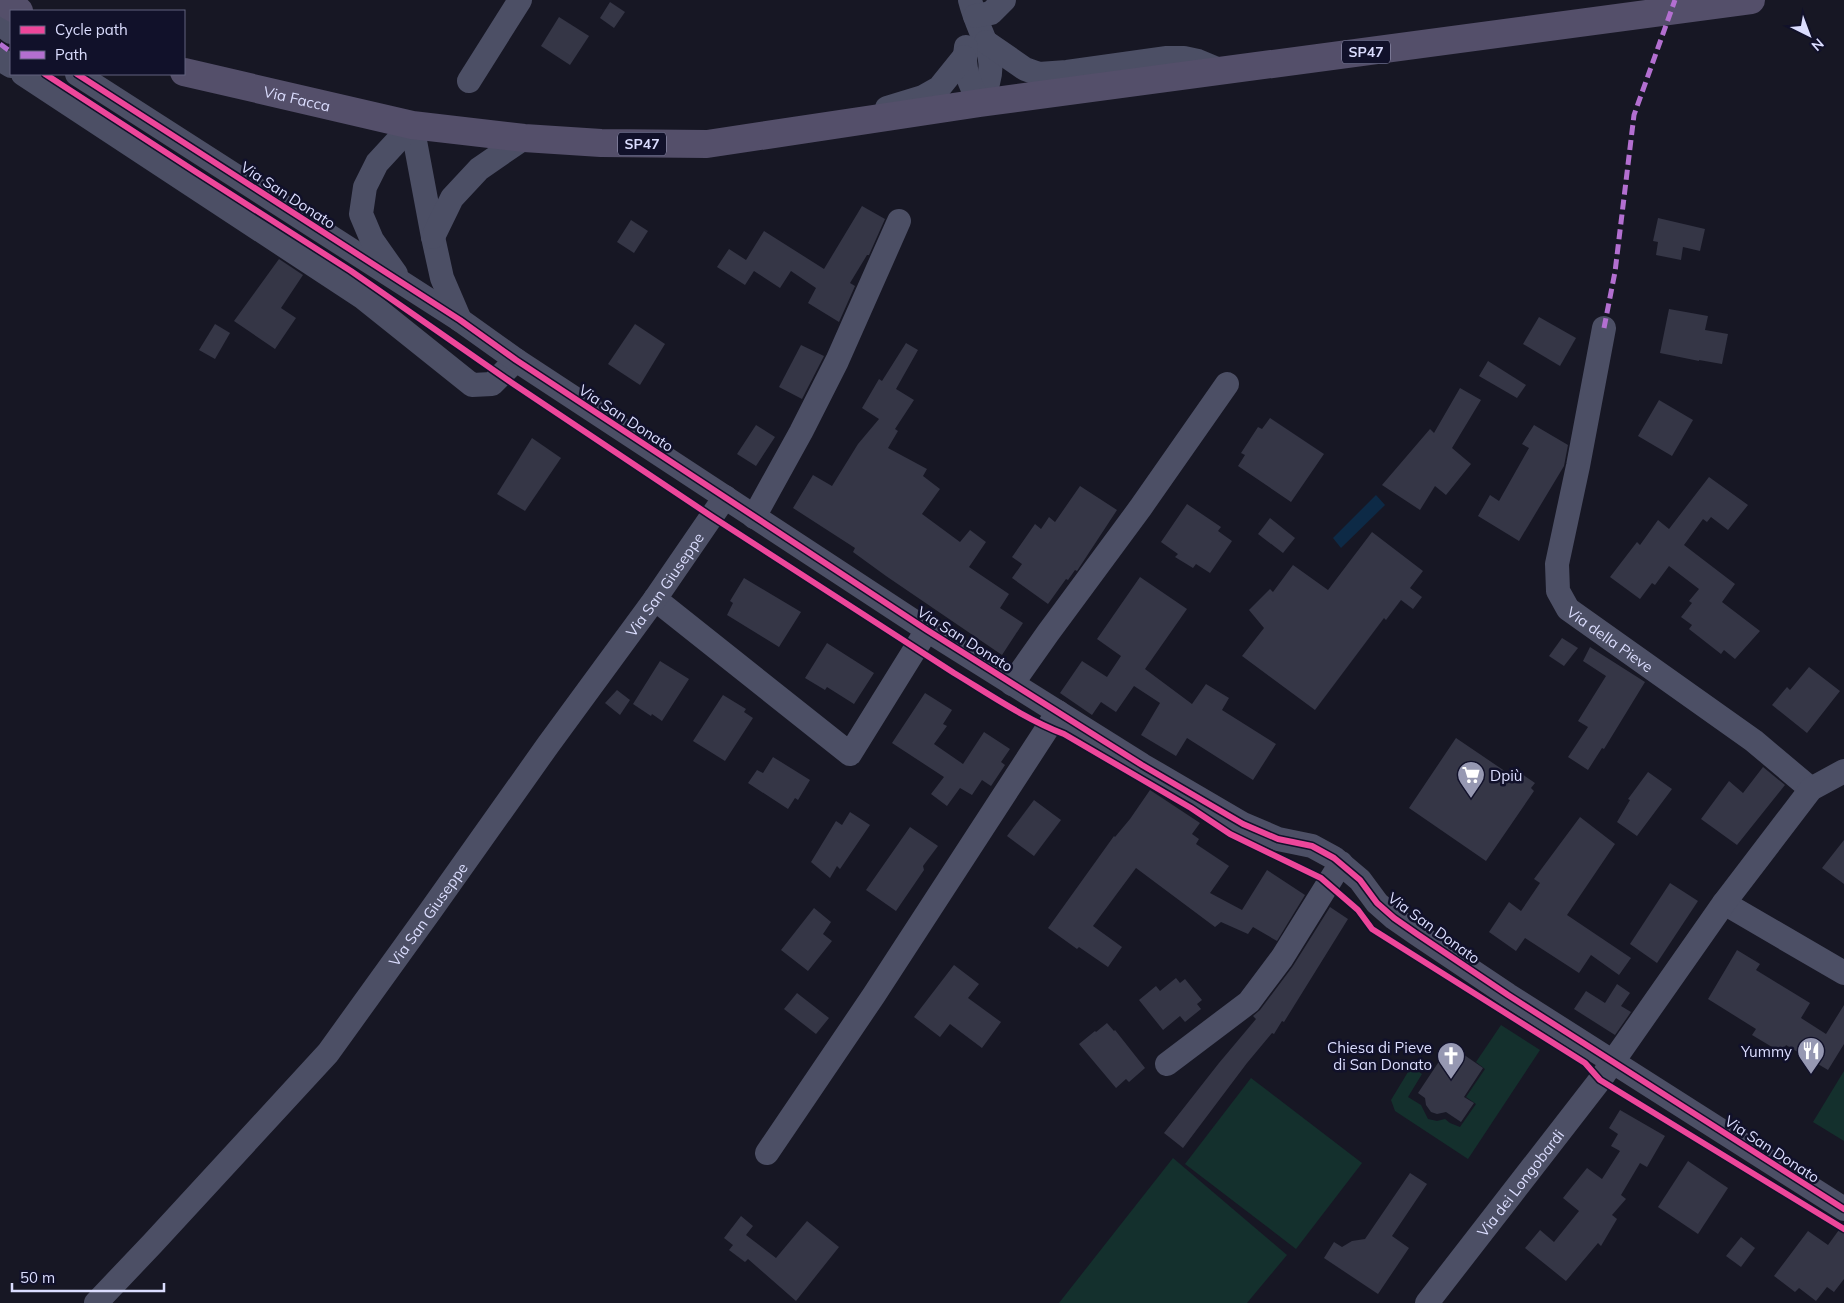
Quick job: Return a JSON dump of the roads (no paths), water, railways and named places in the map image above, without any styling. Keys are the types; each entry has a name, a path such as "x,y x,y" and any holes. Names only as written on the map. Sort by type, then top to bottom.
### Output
{"main road":[{"name":"SP47","path":"412,125 524,138 601,143 707,144 980,103 1751,0"},
{"path":"0,2 17,10"},
{"name":"Via Facca","path":"185,72 412,125"}],"street":[{"path":"469,81 520,0"},
{"path":"972,8 991,13 1004,0"},
{"path":"972,8 986,42 991,62 991,76 980,103"},
{"path":"972,8 964,57 967,76 980,103"},
{"path":"986,42 1024,69 1039,74 1167,58 1184,58 1198,61 1222,71"},
{"path":"759,136 892,106 923,97 939,88 964,57"},
{"path":"25,75 362,298 472,385 492,384 516,360"},
{"name":"Via San Donato","path":"79,75 460,320 516,360 1012,684 1142,765 1243,824 1278,839 1312,846 1341,863 1360,880 1377,902 1394,918 1508,995 1844,1209"},
{"path":"412,125 442,278 460,320"},
{"name":"Via San Donato","path":"404,285 372,240 361,214 365,186 377,163 412,125"},
{"path":"433,237 452,198 479,169 524,138"},
{"path":"754,516 801,432 837,361 899,221"},
{"name":"Via della Pieve","path":"1604,328 1557,564 1558,591 1568,609 1754,741 1811,789"},
{"path":"1012,684 1048,632 1141,507 1227,384"},
{"name":"Via San Giuseppe","path":"96,1303 328,1053 655,599 725,497"},
{"path":"655,599 850,754 927,630"},
{"path":"767,1153 874,995 1058,712"},
{"path":"1612,1061 1724,903 1811,789 1844,771"},
{"path":"1167,1064 1249,1002 1282,958 1341,863"},
{"path":"1724,903 1844,973"},
{"name":"Via dei Longobardi","path":"1427,1303 1600,1080 1612,1061"}],"water":[{"path":"1376,495 1385,505 1341,548 1333,538"}],"place":[{"name":"Dpiù","path":"1471,799"},
{"name":"Yummy","path":"1811,1075"},
{"name":"Chiesa di Pieve di San Donato","path":"1451,1080"}]}
